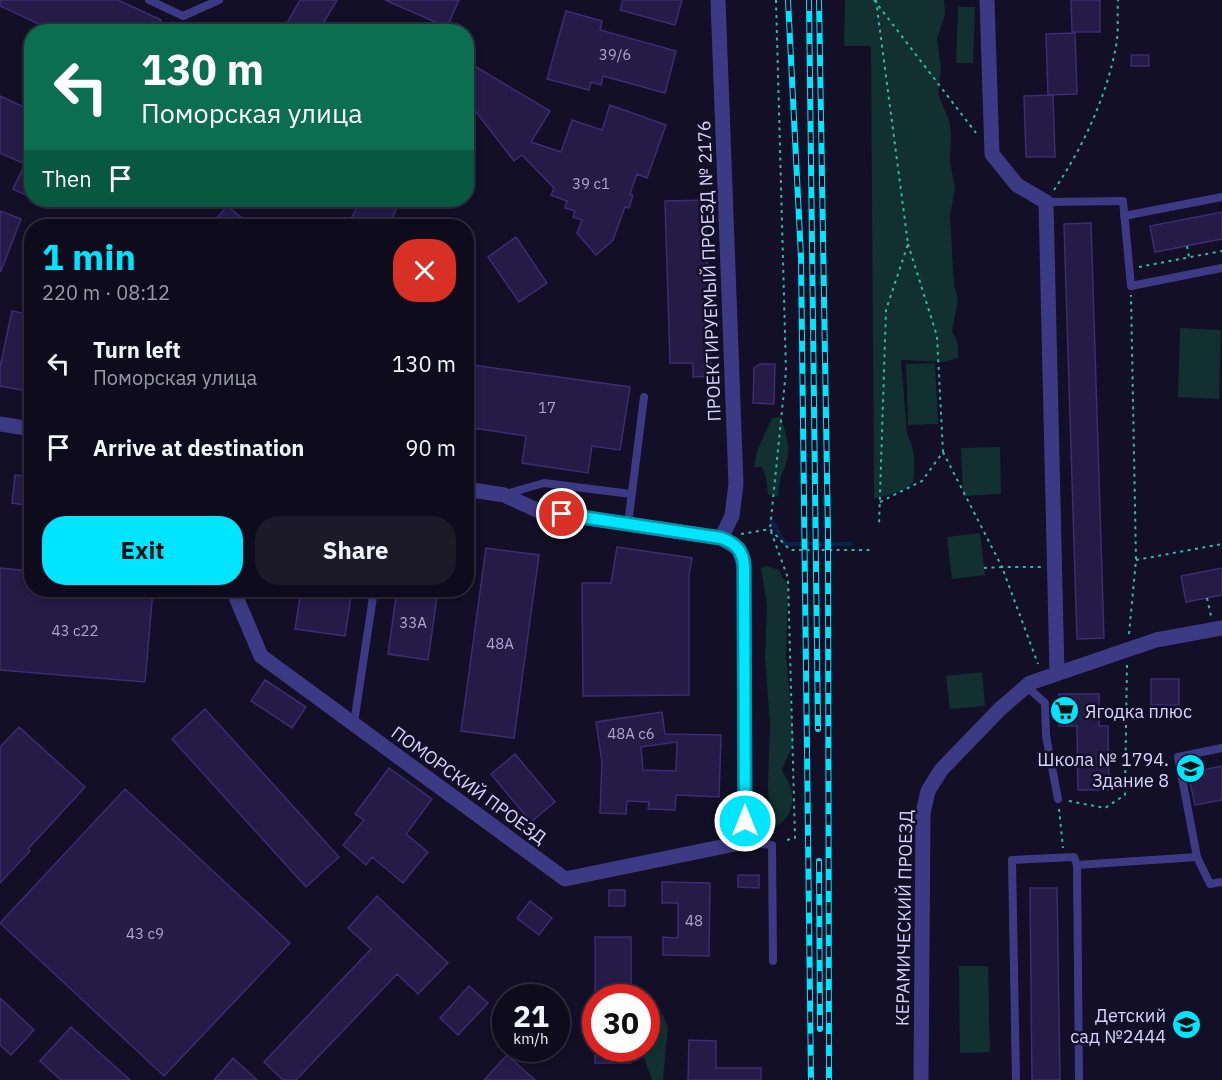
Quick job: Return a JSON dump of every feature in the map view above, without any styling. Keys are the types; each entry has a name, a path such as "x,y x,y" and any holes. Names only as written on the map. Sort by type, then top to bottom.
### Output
{"street":[{"name":"ПРОЕКТИРУЕМЫЙ ПРОЕЗД № 2176","path":"718,0 736,484 732,516 721,538"},
{"path":"987,0 992,154 1017,185 1046,202 1054,567 1050,675"},
{"path":"0,424 24,428"},
{"path":"474,490 504,495 539,511 721,538 739,549 744,561 745,842"},
{"name":"ПОМОРСКИЙ ПРОЕЗД","path":"236,597 261,656 565,879 745,842"},
{"name":"КЕРАМИЧЕСКИЙ ПРОЕЗД","path":"921,1080 923,821 928,791 941,770 1000,709 1026,686 1050,675 1128,652 1156,640 1218,628"}],"lane":[{"path":"149,0 183,16 219,0"},
{"path":"1124,216 1222,197"},
{"path":"1046,202 1123,201 1131,286 1222,268"},
{"path":"628,524 644,397"},
{"path":"504,495 544,483 631,494"},
{"path":"354,725 373,597"},
{"path":"1026,686 1045,703 1046,736 1058,800"},
{"path":"1222,748 1178,757 1197,857 1210,884 1222,882"},
{"path":"745,842 772,845 773,961"},
{"path":"1016,1080 1012,860 1064,857 1074,857 1077,865 1079,1080"},
{"path":"1077,865 1197,857"}],"path":[{"path":"772,845 795,838 788,579 770,529 786,371 776,0"},
{"path":"1046,202 1071,165 1097,110 1117,46 1118,0"},
{"path":"876,1 978,135"},
{"path":"876,1 908,244 937,336 943,452 1002,567 1050,675"},
{"path":"879,526 886,310 908,244"},
{"path":"1187,246 1190,257"},
{"path":"1130,269 1222,251"},
{"path":"1064,857 1058,800 1105,808 1125,795 1128,652 1137,560 1131,286"},
{"path":"880,502 922,481 943,452"},
{"path":"721,538 770,529"},
{"path":"770,529 790,550 870,550"},
{"path":"1137,560 1222,544"},
{"path":"984,568 1054,567"},
{"path":"1207,598 1218,628"}],"green space":[{"path":"845,0 944,0 945,14 937,39 941,68 938,94 949,120 951,134 950,162 955,188 950,216 954,285 958,299 952,331 958,344 958,358 944,362 901,360 907,434 914,458 913,483 902,491 874,499 871,46 844,46"},
{"path":"958,7 975,7 973,63 956,63"},
{"path":"1180,328 1221,330 1219,399 1178,397"},
{"path":"935,363 938,424 908,425 906,364"},
{"path":"781,417 788,450 778,491 779,497 768,494 762,467 754,467 757,451 772,418"},
{"path":"1000,447 1001,494 963,496 961,448"},
{"path":"980,533 985,575 952,579 947,537"},
{"path":"766,566 779,570 783,579 788,583 786,655 794,743 782,769 791,788 791,810 783,821 770,827 768,786 770,724 765,658 767,605 761,568"},
{"path":"982,672 985,706 950,709 946,676"},
{"path":"959,966 988,966 990,1052 960,1053"},
{"path":"662,1013 668,1027 663,1080 652,1080 646,1062 660,1062 660,1018"}],"building":[{"path":"0,0 118,0 161,20 159,24 39,24 0,6"},
{"path":"300,0 337,0 323,24 286,24"},
{"path":"385,0 459,0 448,24 440,24"},
{"path":"623,0 682,0 675,25 620,10"},
{"path":"1071,0 1100,0 1100,32 1072,32"},
{"path":"566,11 602,21 600,30 676,51 665,93 603,76 601,85 591,82 589,90 547,79"},
{"path":"1075,33 1077,94 1048,95 1046,34"},
{"path":"1131,55 1149,55 1149,66 1131,66"},
{"path":"474,66 550,111 531,142 561,152 572,120 602,130 610,105 666,125 647,178 637,174 630,194 633,195 629,208 625,207 613,240 596,255 577,233 582,220 573,217 575,211 565,208 567,201 551,195 554,188 522,155 514,161 474,109"},
{"path":"1053,95 1055,157 1026,157 1024,96"},
{"path":"0,96 24,107 24,164 0,153"},
{"path":"24,166 24,194 13,189"},
{"path":"705,200 711,376 693,377 693,363 670,363 665,201"},
{"path":"228,207 243,219 216,219"},
{"path":"357,207 398,207 392,219 351,219"},
{"path":"0,211 21,219 1,271 0,271"},
{"path":"1222,212 1222,239 1155,252 1150,226"},
{"path":"1091,223 1104,638 1077,639 1064,224"},
{"path":"516,237 547,283 519,302 488,257"},
{"path":"12,311 24,313 24,390 0,386 0,367"},
{"path":"760,364 775,364 774,404 753,403 754,368"},
{"path":"474,365 630,387 620,450 592,446 588,473 522,463 526,436 474,428"},
{"path":"15,475 24,476 24,505 12,503"},
{"path":"617,547 692,558 689,575 689,695 583,696 582,583 611,583"},
{"path":"486,548 539,555 514,738 461,731"},
{"path":"0,568 24,570 24,597 152,597 145,682 0,670"},
{"path":"1222,568 1222,595 1186,602 1181,576"},
{"path":"300,597 351,597 345,636 295,629"},
{"path":"396,597 437,597 428,660 388,654"},
{"path":"1151,679 1179,679 1179,705 1151,705"},
{"path":"265,680 306,707 292,728 251,701"},
{"path":"1059,694 1099,694 1099,726 1108,726 1109,790 1078,790 1077,726 1059,726"},
{"path":"205,709 339,857 306,887 172,739"},
{"path":"662,712 665,734 721,735 719,797 676,795 675,810 648,809 649,802 627,801 626,814 600,813 602,762 596,722","holes":["677,742 676,771 643,770 641,747"]},
{"path":"19,727 85,787 0,883 0,747"},
{"path":"515,754 555,802 531,822 491,774"},
{"path":"1222,766 1222,800 1195,805 1188,773"},
{"path":"389,768 432,799 406,834 428,852 403,883 372,857 366,865 343,845 364,820 355,814"},
{"path":"125,789 290,943 164,1076 0,923"},
{"path":"738,875 759,875 759,888 738,887"},
{"path":"662,882 710,883 709,956 663,955 663,937 678,938 678,903 662,903"},
{"path":"1030,888 1057,888 1060,1080 1032,1080"},
{"path":"609,890 625,890 625,906 609,906"},
{"path":"377,896 448,963 418,994 397,974 296,1080 283,1080 264,1062 371,949 348,928"},
{"path":"530,901 552,918 539,935 517,918"},
{"path":"595,937 631,937 631,984 595,984"},
{"path":"469,986 488,1003 458,1035 440,1018"},
{"path":"0,998 34,1030 11,1055 0,1045"},
{"path":"71,1027 130,1080 61,1080 40,1061"},
{"path":"689,1040 716,1041 716,1068 761,1068 761,1080 688,1080"},
{"path":"233,1058 257,1080 214,1080"},
{"path":"501,1062 515,1062 535,1080 484,1080"},
{"path":"595,1062 631,1062 631,1063"}],"waterway":[{"path":"771,520 785,544 851,544"}],"railway":[{"path":"788,0 801,257 811,1080"},
{"path":"809,0 818,729"},
{"path":"819,0 828,536 829,1080"},
{"path":"819,861 820,1029"}],"place":[{"name":"Ягодка плюс","path":"1064,711"},
{"name":"Школа № 1794. Здание 8","path":"1190,769"},
{"name":"Детский сад №2444","path":"1187,1025"}],"route":[{"path":"562,514 721,538 734,544 742,554 746,690 745,821"}]}
